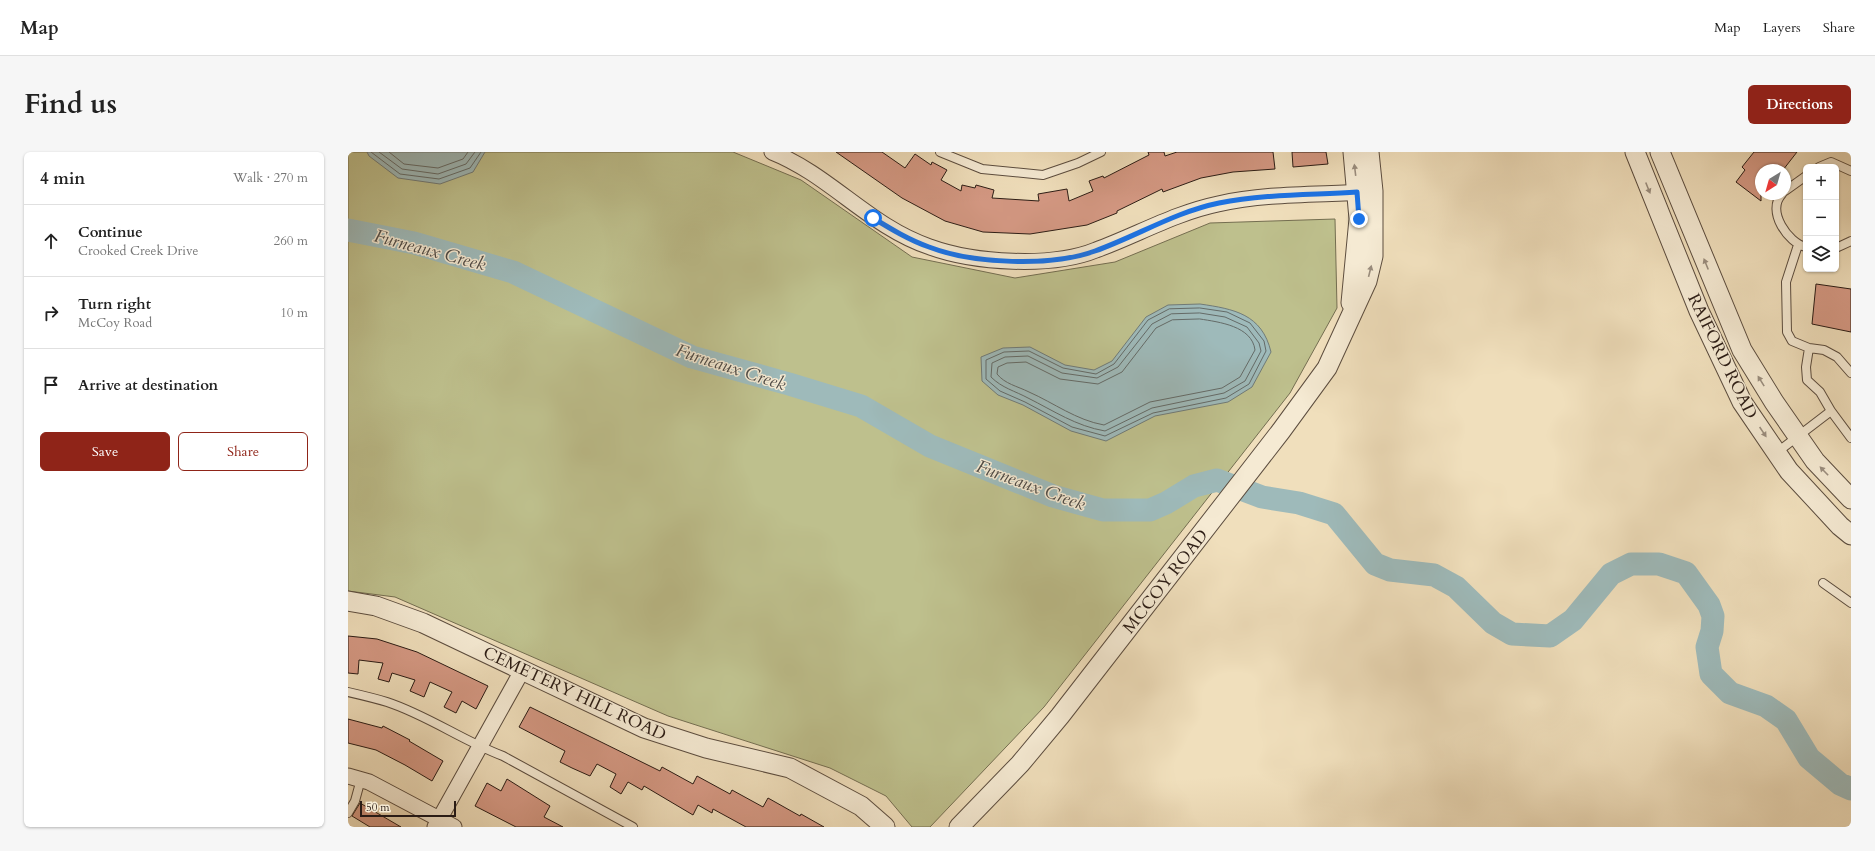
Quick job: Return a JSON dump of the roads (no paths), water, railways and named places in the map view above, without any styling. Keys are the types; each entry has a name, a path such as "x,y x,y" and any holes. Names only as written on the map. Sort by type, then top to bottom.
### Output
{"street":[{"path":"772,152 794,161 813,172 873,218 901,235 930,248 1010,263 1067,258 1095,251 1180,214 1219,203 1259,198 1365,192"},
{"name":"MCCOY ROAD","path":"1353,152 1365,192"},
{"name":"MCCOY ROAD","path":"959,827 1020,764 1060,716 1210,524 1327,368 1349,320 1359,219 1365,192 1369,152"},
{"name":"RAIFORD ROAD","path":"1634,152 1703,321 1742,402 1794,477 1840,526 1851,535"},
{"name":"RAIFORD ROAD","path":"1660,152 1742,350 1774,402 1815,461 1851,499"},
{"name":"CEMETERY HILL ROAD","path":"348,601 376,606 423,623 523,669 644,728 706,748 790,768 861,806 885,827"},
{"path":"437,823 523,669"},
{"path":"355,778 437,823 454,827"}],"lane":[{"path":"940,152 982,169 1043,175 1101,152"},
{"path":"1826,164 1831,162 1835,164"},
{"path":"1839,166 1851,171"},
{"path":"1791,187 1803,178"},
{"path":"1779,200 1776,205 1777,214 1787,236 1802,246 1786,282 1787,332 1792,341 1809,348 1824,350 1837,357 1851,374"},
{"path":"1839,247 1851,242"},
{"path":"1809,348 1806,367 1807,380 1820,392 1831,411 1851,438"},
{"path":"1776,453 1831,411"},
{"path":"1823,583 1851,603"},
{"path":"348,692 387,702 446,728 480,747 503,756 633,827"},
{"path":"348,813 355,801 355,778"}],"water":[{"path":"367,152 485,152 473,172 440,184 398,178 369,156"},
{"path":"1200,304 1235,311 1254,321 1267,339 1271,352 1252,387 1228,402 1155,416 1106,441 1071,431 1023,405 998,395 982,381 981,357 1003,348 1030,347 1065,365 1094,370 1112,361 1146,317 1168,305"}],"waterway":[{"name":"Furneaux Creek","path":"348,230 414,243 513,272 692,357 861,406 930,446 1053,496 1103,510 1150,510 1166,503 1194,486 1217,480 1262,497 1299,503 1334,514 1375,564 1390,570 1434,575 1456,587 1493,623 1512,634 1550,636 1573,620 1611,574 1631,564 1659,564 1686,573 1709,605 1713,616 1712,631 1707,647 1711,674 1730,693 1766,706 1786,720 1809,758 1840,784 1851,789"}]}
